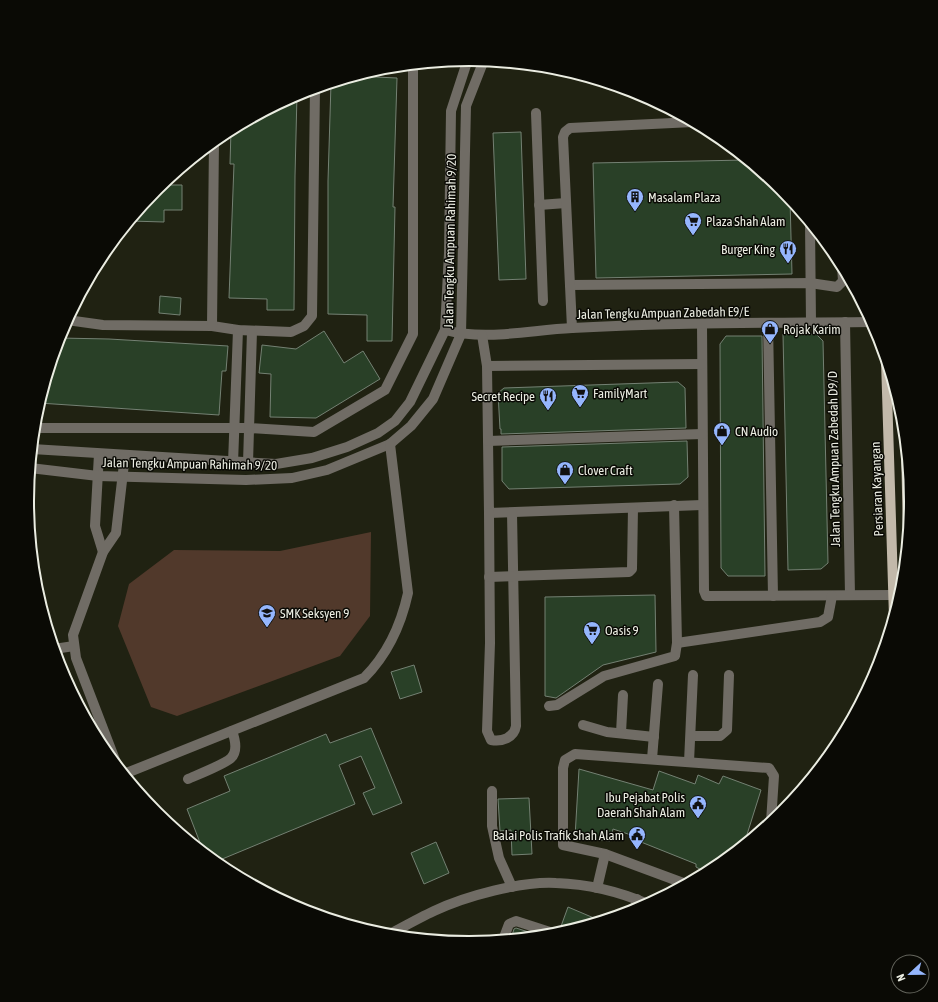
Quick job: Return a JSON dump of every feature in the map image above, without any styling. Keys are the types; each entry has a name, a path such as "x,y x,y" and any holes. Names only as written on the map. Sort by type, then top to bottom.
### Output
{"main road":[{"name":"Persiaran Kayangan","path":"887,380 893,595"}],"street":[{"name":"Jalan Tengku Ampuan Rahimah 9/20","path":"37,449 233,463 276,464 312,458 347,447 378,433 395,421 410,402 445,330 449,253 451,111 466,66"},
{"name":"Jalan Tengku Ampuan Rahimah 9/20","path":"35,469 98,476 122,477 246,480 292,478 327,470 390,444 411,426 432,400 461,334 466,106 481,66"},
{"path":"40,428 250,428 314,432 385,390 413,334 414,70"},
{"path":"74,321 103,325 212,326 252,332 291,332 304,326 312,316 315,94"},
{"path":"536,113 543,301"},
{"path":"572,328 562,137 570,128 683,122"},
{"path":"212,326 214,149"},
{"path":"539,205 566,203"},
{"path":"810,231 811,323"},
{"path":"570,285 810,283 837,287 843,281 843,279"},
{"name":"Jalan Tengku Ampuan Zabedah D9/D","path":"845,322 850,595"},
{"name":"Jalan Tengku Ampuan Zabedah E9/E","path":"445,330 461,334 482,335 572,328 702,324 865,322"},
{"path":"768,323 773,596"},
{"path":"702,324 702,504 704,591 706,596 893,595"},
{"path":"233,463 238,330"},
{"path":"248,463 252,332"},
{"path":"482,335 487,366 489,513 490,643 487,731 491,740 499,741 511,736 515,732 516,726 512,513"},
{"path":"487,366 702,364"},
{"path":"488,441 702,434"},
{"path":"129,772 364,678 376,665 387,648 404,613 408,593 390,444"},
{"path":"99,454 95,526 103,552"},
{"path":"110,747 76,658 73,635 103,552 116,533 125,455"},
{"path":"489,513 702,504"},
{"path":"549,706 557,705 604,676 674,658 677,643 674,505"},
{"path":"489,577 629,572 632,569 633,508"},
{"path":"677,643 820,622 828,617 832,596"},
{"path":"60,649 74,646"},
{"path":"689,762 693,675"},
{"path":"691,736 720,736 727,730 729,676"},
{"path":"652,758 658,684"},
{"path":"621,733 623,695"},
{"path":"583,725 607,732 654,737"},
{"path":"188,779 231,758 234,752 235,744 232,731"},
{"path":"679,882 605,854 563,844 563,768 565,760 575,754 652,758 769,768 774,776 772,814"},
{"path":"492,791 492,826 499,858 512,887"},
{"path":"597,888 605,854"},
{"path":"398,930 435,910 483,894 512,887 555,882 597,888 640,901"},
{"path":"505,934 509,924 516,921 543,930"}],"shaded area":[{"path":"371,532 370,616 340,656 177,716 151,707 118,626 129,584 174,550 280,551"}],"building":[{"path":"373,77 397,78 393,207 395,207 392,341 367,341 367,315 328,314 328,181 331,88"},
{"path":"297,102 294,310 267,310 267,299 229,298 234,164 230,164 231,137 252,124"},
{"path":"521,132 526,279 499,280 493,133"},
{"name":"Plaza Shah Alam","path":"739,160 777,193 790,208 792,274 596,278 593,163"},
{"path":"170,185 182,185 182,210 164,210 164,222 136,221 161,193"},
{"path":"160,296 181,298 180,315 159,313"},
{"path":"324,331 344,363 363,351 380,379 316,418 270,417 271,374 259,373 262,345 296,349"},
{"path":"783,334 816,334 823,341 828,563 821,569 788,570"},
{"path":"726,336 762,336 765,576 728,576 721,568 720,344"},
{"path":"66,338 109,339 228,346 226,371 222,371 219,415 45,403 57,361"},
{"path":"678,382 685,388 686,428 501,434 498,393 504,388"},
{"path":"687,441 688,477 680,484 509,489 502,481 502,447"},
{"path":"655,595 656,652 603,665 556,698 545,696 545,597"},
{"path":"414,665 422,692 400,699 391,672"},
{"path":"371,728 402,803 373,815 363,793 375,788 361,756 339,765 355,804 222,859 200,843 187,809 230,791 224,776 326,734 330,743"},
{"name":"Ibu Pejabat Polis Daerah Shah Alam","path":"579,769 653,790 659,771 695,784 698,775 719,784 723,776 761,790 747,836 700,869 696,867 696,864 636,840 637,837 613,829 610,841 575,837"},
{"path":"529,798 532,854 512,855 511,830 500,831 498,799"},
{"path":"436,842 449,873 424,884 411,853"},
{"path":"568,907 593,918 582,921 561,926"},
{"path":"516,928 528,932 513,933"}],"place":[{"name":"Masalam Plaza","path":"635,212"},
{"name":"Plaza Shah Alam","path":"693,236"},
{"name":"Burger King","path":"788,264"},
{"name":"Rojak Karim","path":"770,344"},
{"name":"FamilyMart","path":"580,408"},
{"name":"Secret Recipe","path":"548,411"},
{"name":"CN Audio","path":"722,446"},
{"name":"Clover Craft","path":"565,485"},
{"name":"SMK Seksyen 9","path":"267,628"},
{"name":"Oasis 9","path":"592,645"},
{"name":"Ibu Pejabat Polis Daerah Shah Alam","path":"698,819"},
{"name":"Balai Polis Trafik Shah Alam","path":"637,850"}]}
